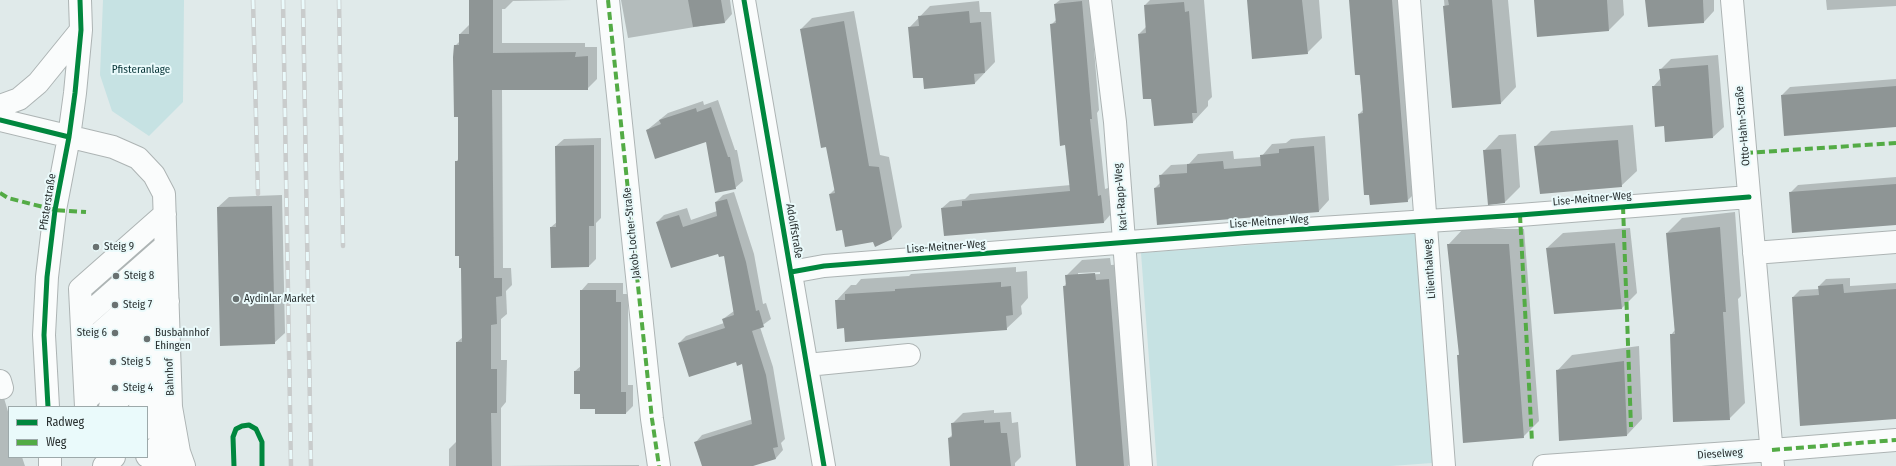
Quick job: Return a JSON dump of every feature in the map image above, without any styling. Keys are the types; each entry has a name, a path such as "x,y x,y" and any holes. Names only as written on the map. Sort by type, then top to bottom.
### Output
{"street":[{"name":"Pfisterstraße","path":"48,406 44,335 47,277 55,210 69,137 81,30 80,0"},
{"name":"Jakob-Locher-Straße","path":"608,0 652,419 659,466"},
{"name":"Adolffstraße","path":"744,0 824,466"},
{"name":"Karl-Rapp-Weg","path":"1100,0 1115,122 1141,466"},
{"name":"Lilienthalweg","path":"1409,0 1444,466"},
{"name":"Otto-Hahn-Straße","path":"1732,0 1772,458"},
{"path":"0,106 19,99 38,83 81,30"},
{"name":"Bahnhof","path":"0,120 113,147 138,158 154,175 164,194 171,407 175,454"},
{"name":"Lise-Meitner-Weg","path":"791,272 824,266 1125,244 1244,233 1749,197"},
{"path":"86,404 80,289 165,214"},
{"path":"1754,253 1896,242"},
{"path":"82,319 166,246"},
{"path":"83,348 166,274"},
{"path":"85,374 168,301"},
{"path":"86,404 168,328"},
{"path":"111,406 169,354"},
{"path":"807,365 909,355"},
{"path":"141,406 170,380"},
{"path":"148,427 171,407"},
{"name":"Dieselweg","path":"1544,466 1772,458 1896,440"},
{"path":"148,456 175,454"},
{"path":"104,466 113,458"},
{"path":"136,466 144,458"}],"green space":[{"name":"Pfisteranlage","path":"103,0 184,0 183,102 149,136 112,111 100,75"},
{"path":"1415,233 1432,463 1391,466 1157,466 1141,253"}],"building":[{"path":"469,0 493,0 493,53 576,52 575,57 588,56 588,90 492,90 494,278 502,278 502,296 496,297 497,324 491,325 491,369 497,369 497,413 491,413 492,466 456,466 456,342 462,342 461,268 459,268 459,256 455,256 455,161 458,161 458,117 454,117 453,57 454,45 459,45 459,34 469,34"},
{"path":"688,0 721,0 725,23 693,27"},
{"path":"1247,0 1302,0 1308,54 1252,59"},
{"path":"1349,0 1392,0 1408,202 1370,205 1369,195 1364,195 1358,114 1363,113 1360,75 1355,75"},
{"path":"1448,0 1492,0 1501,104 1452,108 1443,6 1449,5"},
{"path":"1534,0 1607,0 1609,31 1537,37"},
{"path":"1645,0 1703,0 1704,23 1648,27"},
{"path":"1082,1 1092,119 1090,119 1098,196 1101,195 1104,223 944,236 941,208 962,206 962,201 1070,191 1065,145 1060,146 1050,24 1056,23 1054,4"},
{"path":"1184,2 1185,12 1189,11 1197,113 1192,113 1193,123 1154,126 1151,99 1143,99 1138,34 1146,33 1144,5"},
{"path":"969,11 970,23 981,22 985,73 974,74 975,84 924,89 923,78 913,78 908,27 919,26 918,16"},
{"path":"844,21 869,166 879,167 892,239 875,247 873,242 845,247 842,230 836,231 829,194 835,193 826,147 821,148 800,29"},
{"path":"1708,65 1713,138 1665,142 1664,126 1655,127 1652,86 1661,86 1659,69"},
{"path":"1896,86 1896,127 1784,136 1781,95"},
{"path":"711,107 728,157 730,157 736,189 715,193 706,142 655,159 646,130 661,124 659,120 696,108 697,112"},
{"path":"1618,140 1622,187 1540,194 1534,146"},
{"path":"594,145 594,226 589,226 589,267 551,268 550,227 556,227 555,146"},
{"path":"1314,146 1319,212 1157,225 1154,188 1160,187 1159,175 1187,173 1187,164 1223,161 1224,169 1261,166 1260,155 1279,153 1279,149"},
{"path":"1501,149 1505,203 1488,205 1483,150"},
{"path":"1896,184 1896,225 1792,233 1789,192"},
{"path":"727,199 746,262 756,311 759,310 764,327 752,331 766,375 778,447 773,448 776,459 753,466 702,466 694,442 752,424 742,364 737,366 736,362 689,377 678,343 725,328 722,319 734,315 724,256 719,257 718,254 671,268 656,222 679,215 683,227 717,216 715,202"},
{"path":"272,206 275,344 220,346 217,207"},
{"path":"1720,227 1726,312 1723,312 1730,420 1673,422 1670,334 1675,334 1666,233"},
{"path":"1615,243 1622,309 1554,314 1546,248"},
{"path":"1447,244 1509,244 1524,438 1463,443 1457,355 1459,355"},
{"path":"1095,273 1096,280 1109,279 1124,466 1076,466 1063,286 1066,286 1065,275"},
{"path":"1001,282 1001,287 1011,286 1013,315 1006,316 1007,330 845,342 844,328 837,329 835,300 845,300 845,294"},
{"path":"1843,284 1844,293 1896,289 1896,419 1800,426 1792,297 1819,295 1818,286"},
{"path":"580,290 616,290 616,302 621,302 621,392 626,392 626,414 595,414 595,409 580,409 580,394 574,394 574,371 580,371"},
{"path":"1624,361 1627,436 1559,441 1556,370"},
{"path":"984,420 984,423 1000,422 1001,433 1007,433 1011,466 950,466 948,438 952,437 951,423"}],"railway":[{"path":"253,0 258,194"},
{"path":"283,0 291,466"},
{"path":"303,0 311,466"},
{"path":"339,0 343,246"}],"marked path":[{"path":"608,0 652,419 659,466"},
{"path":"1745,153 1896,143"},
{"path":"0,193 8,198 55,210 86,212"},
{"path":"1623,206 1631,427"},
{"path":"1520,215 1532,442"},
{"path":"1772,450 1896,440"}],"cycle path":[{"path":"48,406 44,335 47,277 55,210 69,137 75,93 81,30 80,0"},
{"path":"744,0 824,466"},
{"path":"0,120 69,137"},
{"path":"791,272 824,266 1244,233 1520,215 1749,197"},
{"path":"234,466 233,437 236,429 249,425 256,429 262,442 262,466"}],"place":[{"name":"Steig 9","path":"96,247"},
{"name":"Steig 8","path":"116,276"},
{"name":"Aydinlar Market","path":"236,299"},
{"name":"Steig 7","path":"115,305"},
{"name":"Steig 6","path":"115,333"},
{"name":"Busbahnhof Ehingen","path":"147,339"},
{"name":"Steig 5","path":"113,362"},
{"name":"Steig 4","path":"115,388"}]}
